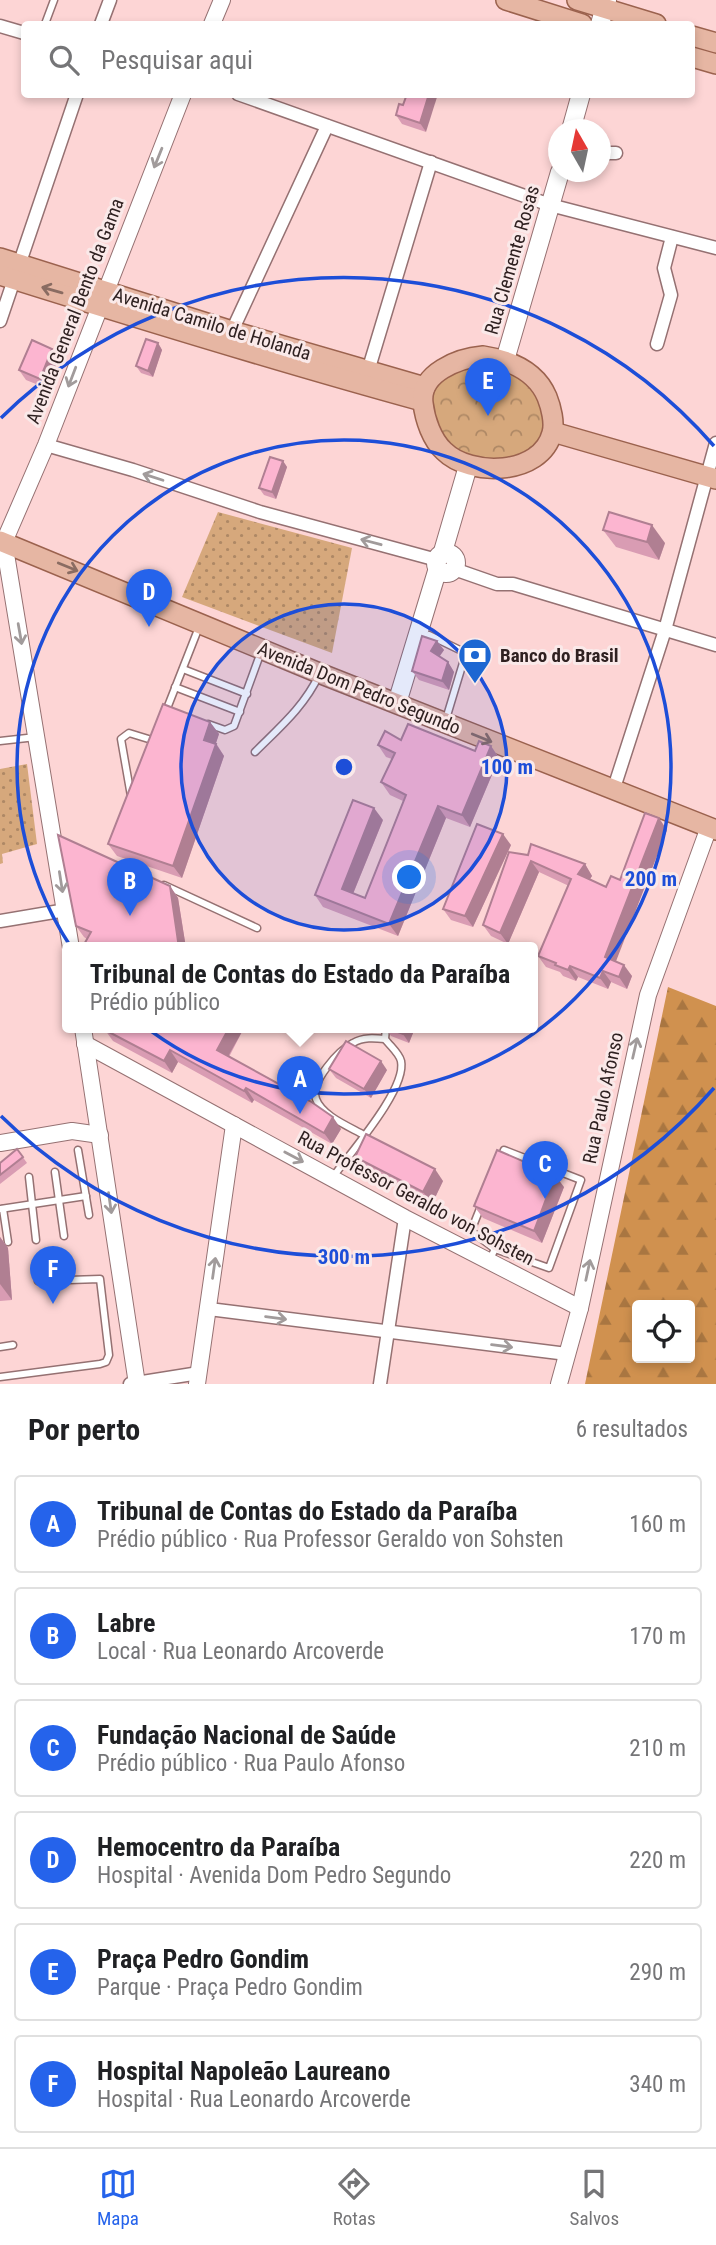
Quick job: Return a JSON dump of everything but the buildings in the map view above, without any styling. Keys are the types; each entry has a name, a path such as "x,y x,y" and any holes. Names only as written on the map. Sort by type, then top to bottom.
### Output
{"main road":[{"path":"506,0 572,21"},
{"path":"577,0 604,11 644,21"},
{"path":"695,37 716,43"},
{"path":"695,58 716,64"},
{"path":"574,119 580,98"},
{"name":"Rua Clemente Rosas","path":"505,360 557,182"},
{"name":"Avenida Camilo de Holanda","path":"0,258 11,273 232,331 368,371 424,394"},
{"name":"Avenida Camilo de Holanda","path":"102,297 220,345 424,394"},
{"path":"483,356 505,360 525,371 543,388 551,408 553,432 540,452 520,465 498,469 473,467 454,459 437,443 427,422 424,394 442,369 461,360 483,356"},
{"path":"553,432 711,478"},
{"path":"401,705 429,635 473,467"},
{"name":"Avenida Dom Pedro Segundo","path":"2,541 319,673 713,829"},
{"path":"401,705 447,563"}],"street":[{"path":"102,21 110,0"},
{"path":"213,21 222,0"},
{"path":"0,26 21,32"},
{"path":"0,321 11,273 76,98"},
{"name":"Avenida General Bento da Gama","path":"2,541 46,444 181,98"},
{"path":"249,98 551,205 716,248"},
{"path":"232,331 327,126"},
{"path":"611,153 616,153"},
{"path":"368,371 430,162"},
{"path":"657,344 671,295 664,268 672,237"},
{"path":"613,791 711,478 716,443"},
{"path":"46,444 260,512 447,563 498,584 513,584 716,645"},
{"path":"2,541 37,737 60,837 70,942"},
{"name":"Rua Paulo Afonso","path":"559,1384 580,1308 648,995 713,829"},
{"path":"0,921 66,910"},
{"path":"84,1036 134,1384 198,1379 234,1125"},
{"name":"Rua Professor Geraldo von Sohsten","path":"84,1036 234,1125 405,1218 492,1255 580,1308"},
{"path":"72,1131 97,1116"},
{"path":"0,1143 72,1131 100,1135"},
{"path":"380,1384 405,1218"},
{"path":"209,1309 567,1354"}],"lane":[{"path":"46,21 54,0"},
{"path":"178,712 166,712 201,622"},
{"path":"429,635 466,653 444,723"},
{"path":"200,721 221,729 232,729 262,649"},
{"path":"183,669 247,694"},
{"path":"255,752 292,717 305,700 319,673"},
{"path":"175,687 240,712"},
{"path":"150,753 160,728"},
{"path":"137,789 132,801 121,739 129,733 155,741"},
{"path":"0,741 37,737"},
{"path":"159,883 257,928"},
{"path":"332,1178 390,1099 401,1070 400,1058 385,1039 386,1033"},
{"path":"364,1135 320,1107 315,1097 316,1088 322,1074 336,1056 354,1042 370,1038 385,1039"},
{"path":"78,1150 89,1215"},
{"path":"485,1196 471,1231 492,1255 549,1268 580,1180 504,1150 494,1173"},
{"path":"55,1171 64,1236"},
{"path":"29,1177 36,1240"},
{"path":"8,1242 1,1209 86,1196"},
{"path":"0,1377 100,1364 106,1362 109,1355 100,1279 38,1281"},
{"path":"0,1347 13,1345"}],"green space":[{"path":"493,363 528,382 542,396 546,405 543,430 530,450 516,458 502,460 461,457 447,448 440,438 432,409 433,396 444,379 466,369"},
{"path":"218,512 352,548 332,653 182,597"},
{"path":"27,764 37,844 2,854 3,863 0,864 0,769"},
{"path":"668,987 716,1006 716,1384 585,1384"}],"place":[{"name":"Praça Pedro Gondim","path":"488,416"},
{"name":"Hemocentro da Paraíba","path":"149,627"},
{"name":"Banco do Brasil","path":"475,685"},
{"name":"Labre","path":"130,916"},
{"name":"Tribunal de Contas do Estado da Paraíba","path":"300,1114"},
{"name":"Fundação Nacional de Saúde","path":"545,1199"},
{"name":"Hospital Napoleão Laureano","path":"53,1304"}]}
